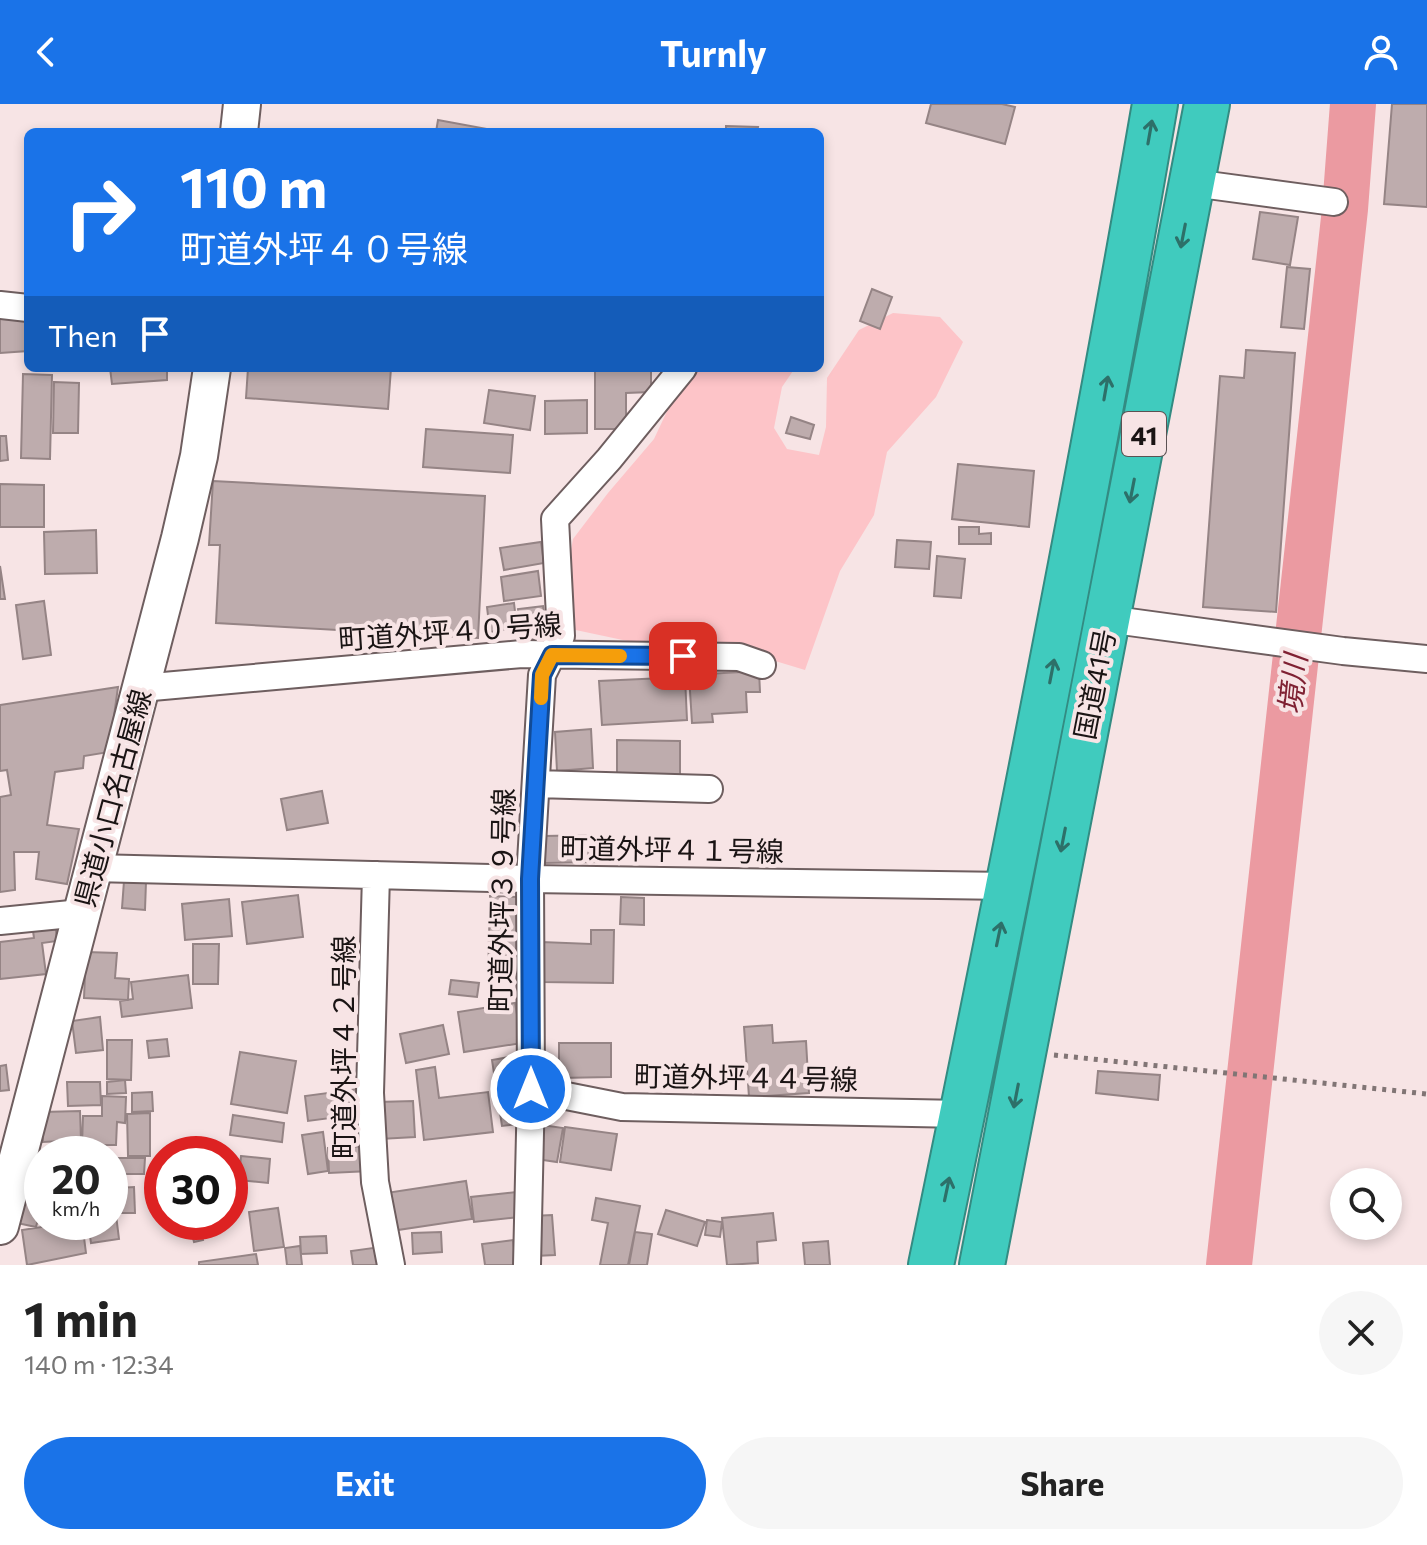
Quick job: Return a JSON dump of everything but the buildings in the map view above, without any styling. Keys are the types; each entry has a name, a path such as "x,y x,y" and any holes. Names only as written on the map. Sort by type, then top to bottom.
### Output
{"highway":[{"name":"国道41号","path":"931,1265 1103,408 1155,104"},
{"name":"国道41号","path":"982,1265 1207,104"}],"main road":[{"path":"239,128 242,104"},
{"name":"県道小口名古屋線","path":"0,1226 196,470 211,372"}],"street":[{"path":"1193,183 1334,202"},
{"path":"0,305 24,308"},
{"name":"町道外坪３９号線","path":"527,1265 531,1089 530,879 542,675 556,645 555,519 680,372"},
{"path":"1107,619 1343,651 1427,659"},
{"name":"町道外坪４０号線","path":"141,688 522,654 556,645 739,657 762,665"},
{"path":"536,784 709,789"},
{"name":"町道外坪４１号線","path":"93,868 530,879 1009,886"},
{"name":"町道外坪４２号線","path":"376,875 370,1093 375,1182 391,1265"},
{"path":"0,921 81,913"},
{"name":"町道外坪４４号線","path":"531,1089 622,1107 962,1114"}],"path":[{"path":"1024,1051 1427,1094"}],"shaded area":[{"path":"893,313 940,317 963,342 936,397 887,452 874,515 840,571 805,670 706,640 651,646 571,629 565,585 573,539 654,439 676,392 690,372 792,372 782,387 774,428 787,449 819,455 826,427 827,378 859,330"}],"waterway":[{"name":"境川","path":"1229,1265 1345,209 1353,104"}],"slow traffic":[{"path":"541,698 542,675 552,655 620,656"}],"route":[{"path":"531,1089 530,879 542,675 552,655 683,656"}]}
